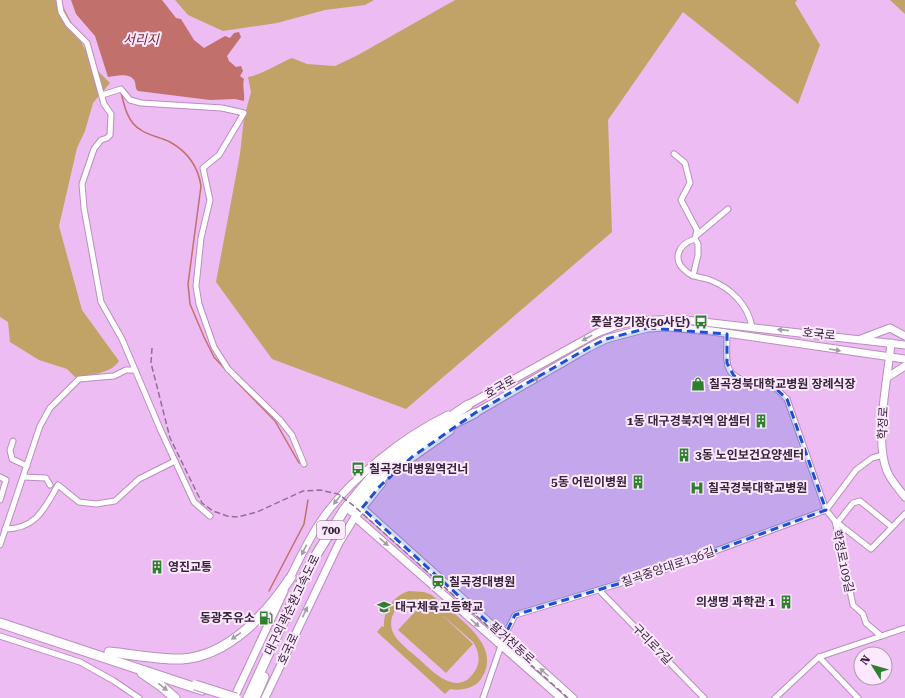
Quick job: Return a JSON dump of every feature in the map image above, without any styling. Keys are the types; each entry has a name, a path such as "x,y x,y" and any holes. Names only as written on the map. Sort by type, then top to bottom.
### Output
{"highway":[{"name":"대구외곽순환고속도로","path":"248,698 308,568 348,505 374,474 396,455 468,405"},
{"name":"대구외곽순환고속도로","path":"255,698 314,570 330,540 343,521 371,489 404,458 450,425 475,413"},
{"path":"106,654 182,659 211,652 253,624 275,600 291,577"},
{"path":"0,618 106,654 226,698"},
{"path":"0,623 106,654 148,677 175,698"},
{"path":"194,686 235,698"}],"main road":[{"name":"호국로","path":"235,698 314,531 324,516 351,484 395,448 433,422 468,405 597,333 618,325 654,319 677,319 891,342 905,345"},
{"name":"호국로","path":"265,698 331,557 355,517 380,486 401,466 475,413 606,339 648,328 666,327 728,334 905,359"},
{"path":"861,339 890,328 905,336"},
{"name":"학정로","path":"891,342 881,434 883,455 887,472 905,497"},
{"path":"888,377 905,366"},
{"name":"팔거천동로","path":"362,508 573,698"},
{"name":"팔거천동로","path":"355,517 561,698"}],"street":[{"path":"58,0 61,12 68,24 86,43 102,95 111,114 110,135 101,140 96,146 82,184 84,208 101,302 122,339 194,502 210,516"},
{"path":"102,95 121,89 130,100 141,103 222,108 244,113 219,156 203,168 210,200 201,238 196,286 199,304 214,347 228,369 280,420 292,435 304,464"},
{"path":"674,154 685,163 688,169 690,183 682,203 697,230 696,237 698,244 698,255 694,276"},
{"path":"728,209 696,237 683,245 678,251 677,258 679,265 694,276 720,284 739,299 750,317 752,327"},
{"path":"728,334 728,370 734,376 744,381 773,386 787,399 826,510 836,522 871,549 905,515"},
{"path":"0,545 40,426 50,408 79,379 114,376 126,370 135,370"},
{"path":"13,441 10,450 12,459 27,466"},
{"path":"826,510 856,470 872,458 883,455"},
{"path":"5,529 17,529 29,525 40,516 58,485 79,502 96,504 116,501 139,479 175,461"},
{"path":"0,477 6,480 0,500"},
{"path":"23,477 46,478 50,485"},
{"path":"836,522 853,503 860,501 892,527"},
{"name":"칠곡중앙대로136길","path":"483,698 504,637 515,615 661,571 826,510"},
{"name":"학정로109길","path":"836,522 853,605 863,614 866,623 881,636"},
{"name":"구리로7길","path":"599,590 704,698"},
{"path":"774,698 819,657 905,628"},
{"path":"0,636 80,662 114,681 140,698"},
{"path":"819,657 858,698"}],"highlighted area":[{"path":"648,328 727,334 727,363 734,376 773,386 787,399 826,510 661,571 515,615 504,637 362,508 380,486 412,457 475,413 606,339"}],"shaded area":[{"path":"0,0 60,0 94,67 110,83 93,103 85,131 77,148 59,226 82,310 119,361 111,369 99,373 75,377 67,369 39,360 10,342 8,322 0,317"},
{"path":"175,0 374,0 365,5 325,10 277,23 223,31 188,15"},
{"path":"455,0 797,0 795,3 820,45 798,104 683,12 608,120 612,232 406,409 272,359 216,282 240,154 244,118 251,92 248,77 254,76 292,58 307,64 335,66 358,55"},
{"path":"890,0 905,0 905,14"},
{"path":"409,591 424,592 432,595 464,621 474,632 482,643 487,654 487,666 481,679 475,685 458,690 450,689 445,694 377,632 382,626 384,627 385,615 390,605 403,593","holes":["416,599 429,603 424,602 398,630 446,673 473,644 440,613 473,642 477,649 479,660 477,668 468,679 454,683 439,676 402,644 393,632 391,625 392,619 398,608 403,604"]}],"water":[{"name":"서리지","path":"71,0 162,0 176,18 181,19 194,40 204,48 225,36 230,38 234,33 239,32 241,37 227,56 229,61 236,67 241,66 243,71 240,76 244,79 244,101 235,99 210,100 138,91 135,82 130,77 123,75 108,77 95,36 76,14"}],"waterway":[{"path":"121,92 125,108 133,123 144,132 166,140 182,150 195,166 200,179 201,186 188,284 190,304 214,357 224,368"},
{"path":"235,380 275,421 299,463"},
{"path":"269,591 304,524 308,500"}],"railway":[{"path":"152,348 151,363 170,438 202,503 213,511 227,516 238,517 257,512 303,491 320,490 338,494 354,506 568,698"}],"place":[{"name":"풋살경기장(50사단)","path":"701,322"},
{"name":"칠곡경북대학교병원 장례식장","path":"698,384"},
{"name":"1동 대구경북지역 암셈터","path":"761,421"},
{"name":"3동 노인보건요양센터","path":"684,455"},
{"name":"칠곡경대병원역건너","path":"358,469"},
{"name":"5동 어린이병원","path":"638,482"},
{"name":"칠곡경북대학교병원","path":"697,488"},
{"name":"영진교통","path":"157,567"},
{"name":"칠곡경대병원","path":"438,582"},
{"name":"의생명 과학관 1","path":"786,602"},
{"name":"대구체육고등학교","path":"384,607"},
{"name":"동광주유소","path":"266,618"}]}
